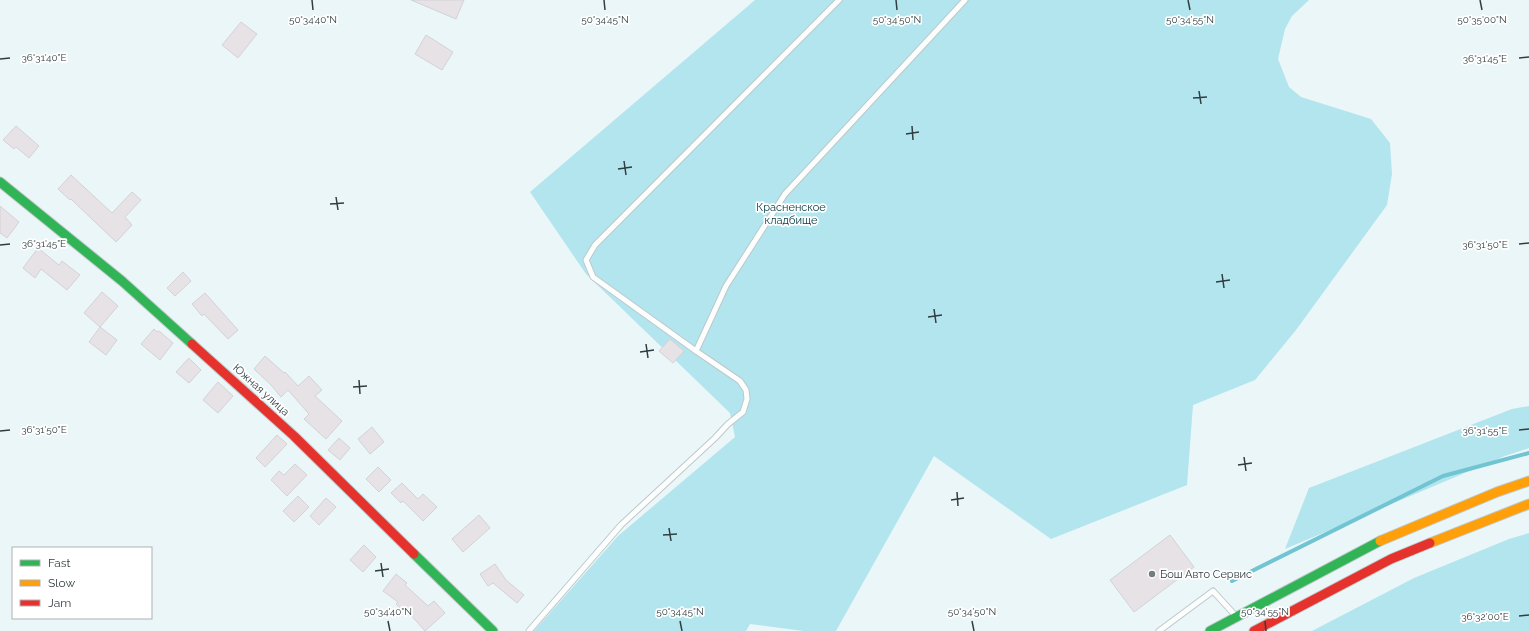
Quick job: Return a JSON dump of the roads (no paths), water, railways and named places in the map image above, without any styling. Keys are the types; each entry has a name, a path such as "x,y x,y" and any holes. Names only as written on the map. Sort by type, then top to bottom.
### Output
{"street":[{"name":"Южная улица","path":"0,182 122,281 294,436 493,631"},
{"path":"1210,631 1382,540 1497,492 1529,482"},
{"path":"1254,631 1391,559 1529,504"}],"lane":[{"path":"529,631 621,525 716,438 728,424 743,412 747,399 746,390 740,381 593,278 586,260 596,245 840,0"},
{"path":"696,351 726,286 785,194 965,0"},
{"path":"1159,631 1213,591 1236,616"}],"waterway":[{"path":"1232,581 1443,476 1529,453"}],"place":[{"name":"Бош Авто Сервис","path":"1152,574"}],"park label":[{"name":"Красненское кладбище","path":"791,213"}]}
